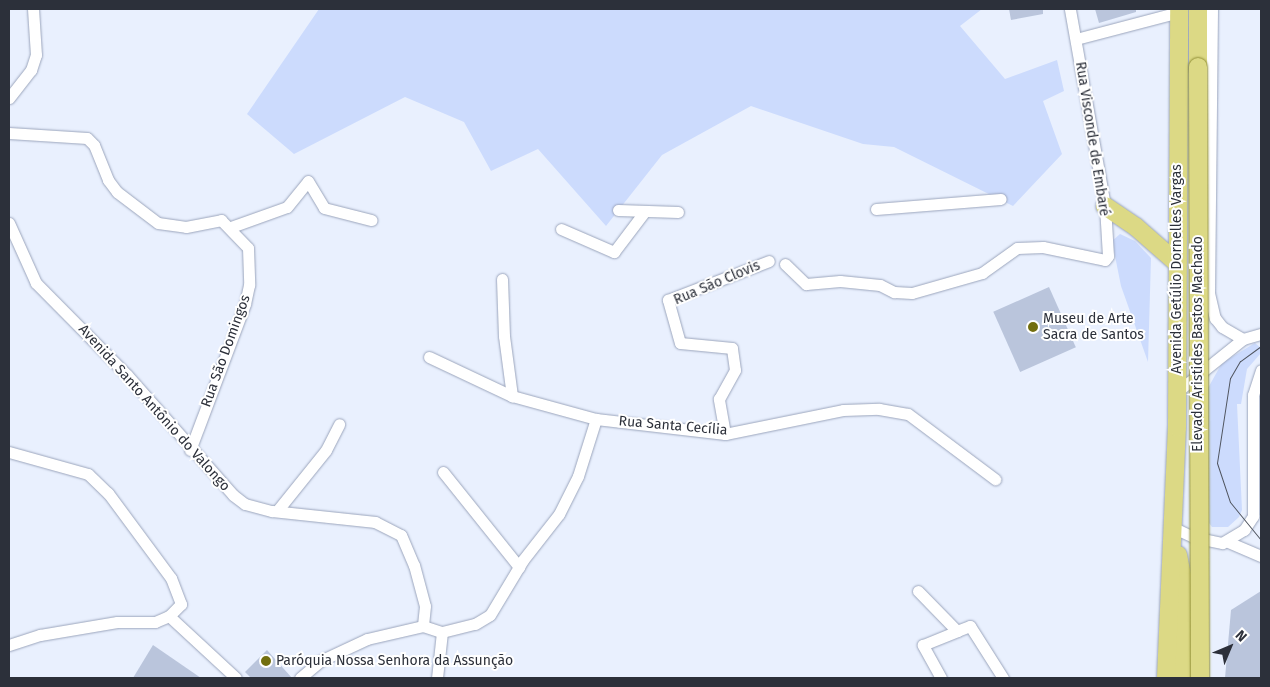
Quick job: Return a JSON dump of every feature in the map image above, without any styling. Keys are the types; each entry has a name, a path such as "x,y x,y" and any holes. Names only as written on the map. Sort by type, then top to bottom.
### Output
{"main road":[{"name":"Elevado Aristides Bastos Machado","path":"1198,9 1200,678"},
{"name":"Avenida Getúlio Dornelles Vargas","path":"1174,531 1178,391 1179,10"},
{"path":"1105,206 1136,227 1177,263"},
{"path":"1166,678 1174,531"},
{"path":"1174,531 1183,581 1184,678"}],"street":[{"path":"9,98 32,70 36,55 32,9"},
{"name":"Rua Visconde de Embaré","path":"785,264 806,284 840,281 880,285 894,292 912,293 982,273 1017,248 1043,247 1096,260 1108,256 1105,206 1070,9"},
{"path":"1212,9 1209,293 1215,318 1222,327 1243,339"},
{"path":"1076,39 1179,10"},
{"path":"9,132 87,138 94,145 108,180 117,192 158,223 186,227 226,223 286,207 308,182 324,208 371,220"},
{"path":"876,209 1001,199"},
{"path":"618,210 678,212"},
{"path":"562,229 614,252 645,211"},
{"name":"Avenida Santo Antônio do Valongo","path":"9,223 36,283 127,375 190,450 245,504 277,511 375,522 400,535 416,573 425,606 423,626"},
{"name":"Rua São Domingos","path":"190,450 245,304 249,285 248,248 226,223"},
{"name":"Rua São Clovis","path":"726,434 719,399 735,370 732,348 680,343 668,300 769,261"},
{"path":"502,279 504,336 512,396"},
{"path":"1178,391 1243,339 1261,334"},
{"name":"Rua Santa Cecília","path":"429,356 512,396 596,419 726,434 843,410 879,409 908,414 995,478"},
{"path":"1228,542 1244,530 1254,516 1253,395 1261,370"},
{"path":"300,678 320,661 367,639 423,626 442,632 475,624 490,615 500,603 519,567 559,514 578,476 596,419"},
{"path":"277,511 326,450 339,424"},
{"path":"9,452 88,474 108,492 171,578 182,604 169,616 155,622 117,622 40,635 9,645"},
{"path":"443,472 519,567"},
{"path":"1174,531 1208,542 1228,542 1261,556"},
{"path":"918,591 957,631"},
{"path":"169,616 236,678"},
{"path":"941,678 923,645 970,626 1003,678"},
{"path":"437,678 442,632"}],"shaded area":[{"path":"319,9 982,9 960,26 1005,79 1057,60 1064,91 1043,101 1062,154 1013,206 894,147 863,144 751,106 662,155 606,226 538,149 491,171 464,122 405,97 294,154 247,114"},
{"path":"1120,234 1135,241 1151,258 1148,362 1121,286 1112,241"},
{"path":"1255,343 1261,348 1261,353 1247,369 1241,404 1237,404 1242,510 1239,517 1228,527 1212,527 1209,523 1208,388 1222,363"}],"building":[{"path":"1009,9 1043,9 1043,14 1011,20"},
{"path":"1095,9 1136,9 1136,12 1099,23"},
{"name":"Museu de Arte Sacra de Santos","path":"1049,287 1076,347 1020,372 993,312"},
{"path":"1261,591 1261,678 1225,678 1231,610"},
{"path":"153,645 201,678 133,678"},
{"name":"Paróquia Nossa Senhora da Assunção","path":"267,650 292,678 251,678 245,672"}],"tram line":[{"path":"1261,346 1240,361 1230,378 1217,463 1230,502 1261,540"}],"place":[{"name":"Museu de Arte Sacra de Santos","path":"1033,327"},
{"name":"Paróquia Nossa Senhora da Assunção","path":"266,661"}]}
